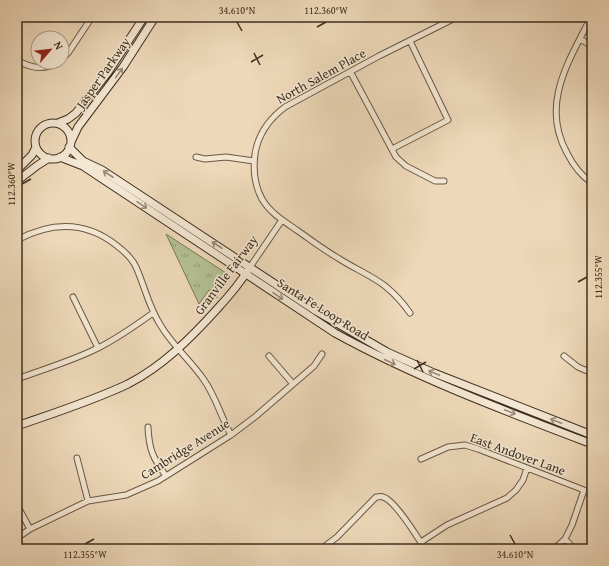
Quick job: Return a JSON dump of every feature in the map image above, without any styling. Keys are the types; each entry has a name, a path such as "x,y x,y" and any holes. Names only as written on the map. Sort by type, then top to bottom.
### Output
{"main road":[{"name":"Jasper Parkway","path":"58,123 68,119 79,109 108,72 144,17"},
{"name":"Jasper Parkway","path":"70,145 78,127 123,67 155,17"},
{"path":"17,181 49,158 60,157 67,151 70,145 70,136 68,131 58,123 47,123 42,126 35,136 36,147 44,156 49,158"},
{"name":"Santa Fe Loop Road","path":"70,145 84,161 102,170 316,311 387,352 441,376 592,435"},
{"path":"17,170 32,155 36,147"},
{"name":"Santa Fe Loop Road","path":"60,157 83,166 335,333 409,371 592,444"},
{"name":"Granville Fairway","path":"17,426 100,396 129,383 179,349 225,300 250,267"}],"street":[{"path":"70,50 92,17"},
{"name":"North Salem Place","path":"410,313 400,300 384,286 336,257 282,220 263,199 256,180 254,161 259,138 275,115 285,107 456,17"},
{"path":"590,17 558,86 556,108 557,127 563,146 573,165 584,178 592,183"},
{"path":"580,39 592,46"},
{"path":"392,149 448,120 410,42"},
{"path":"17,60 30,66"},
{"path":"350,72 396,157 406,166 435,181 444,181"},
{"path":"196,157 205,159 226,158 254,161"},
{"name":"Granville Fairway","path":"250,267 282,220"},
{"path":"17,240 41,229 56,226 74,226 90,230 108,239 125,252 136,266 153,314 163,330 206,382 231,435"},
{"path":"72,297 98,348"},
{"path":"17,367 19,378 79,357 126,333 153,314"},
{"name":"Cambridge Avenue","path":"17,538 30,529 88,500 126,495 166,476 231,435 314,366 322,354"},
{"path":"269,356 293,384"},
{"path":"564,356 578,367 592,373"},
{"path":"148,428 149,445 155,460 166,476"},
{"name":"East Andover Lane","path":"421,459 448,447 465,445 584,490 572,525 565,539"},
{"path":"77,458 88,500"},
{"path":"420,542 447,525 507,498 516,490 523,480 527,468"},
{"path":"321,549 337,537 376,497 383,497 389,500 406,520 425,549"},
{"path":"17,505 30,529"},
{"path":"554,549 565,539 574,549"}],"green space":[{"path":"166,234 229,275 217,295 217,298 209,290 199,304"}]}
